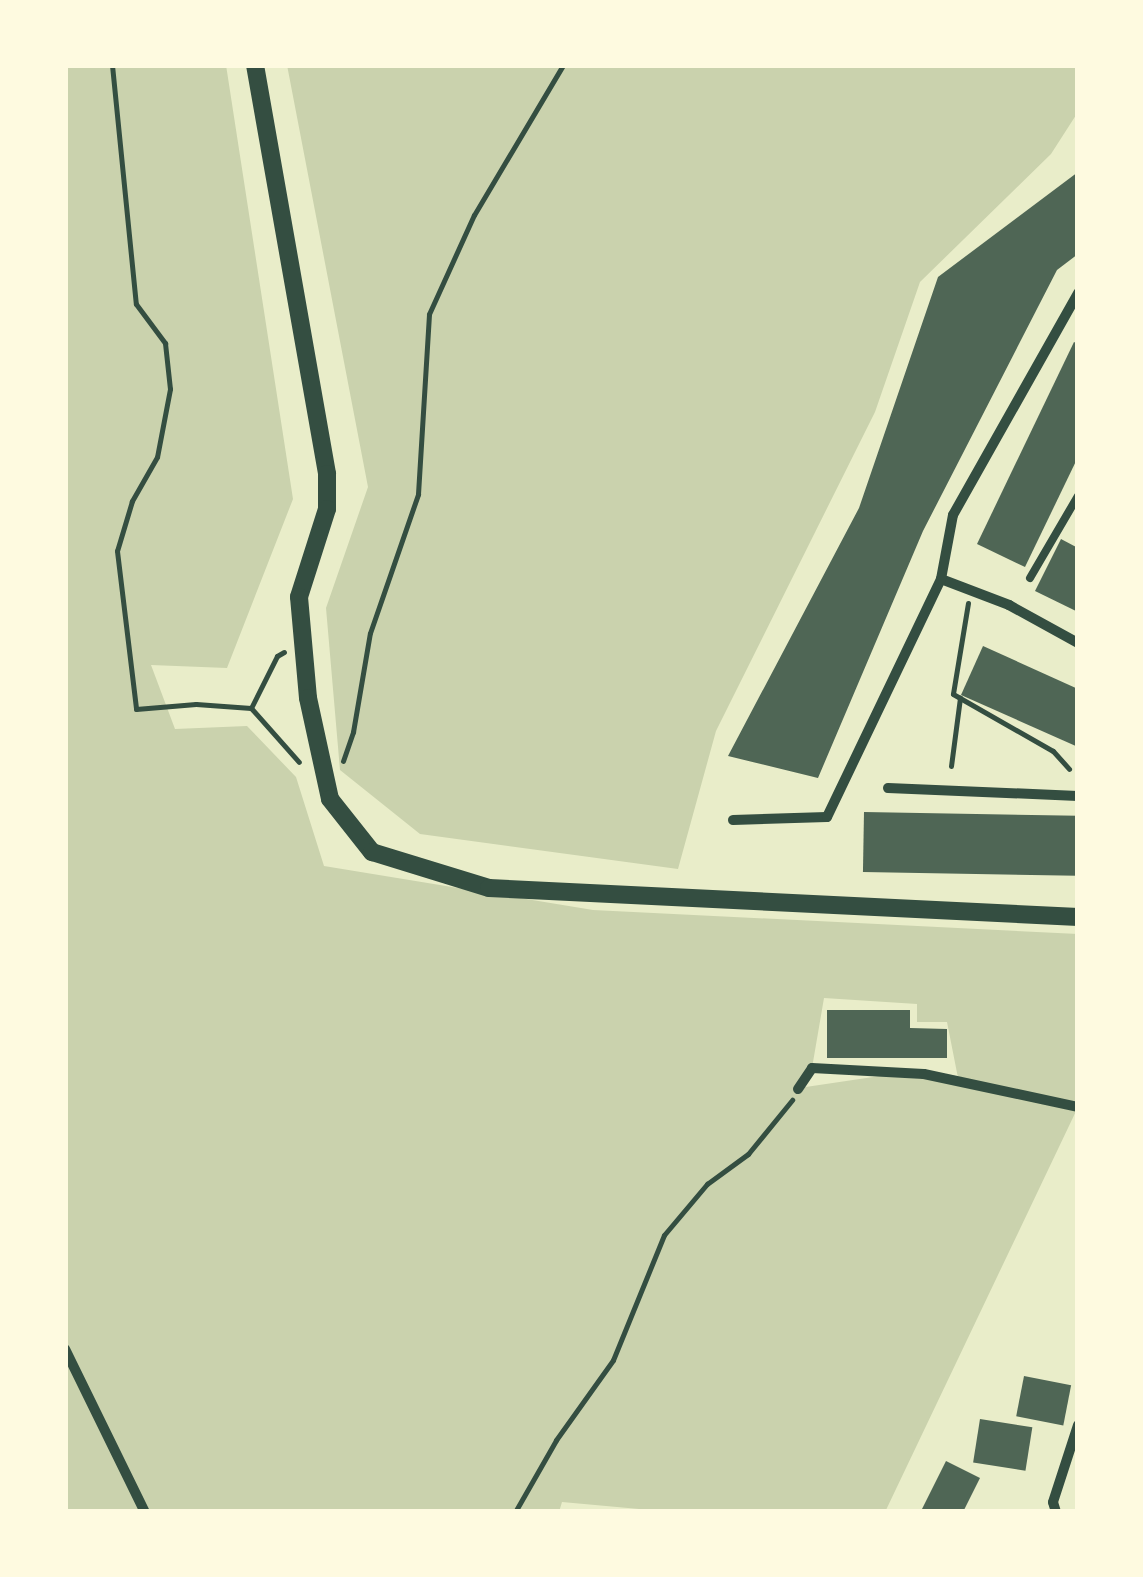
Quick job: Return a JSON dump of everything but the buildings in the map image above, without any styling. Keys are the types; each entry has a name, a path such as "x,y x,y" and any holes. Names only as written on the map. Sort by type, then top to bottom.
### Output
{"street":[{"path":"255,65 327,474 327,509 299,597 308,698 330,800 372,852 489,888 1078,917"},
{"path":"734,820 827,817 941,580 953,515 1078,292"},
{"path":"941,580 1009,605 1078,643"},
{"path":"888,788 1078,796"},
{"path":"798,1089 812,1068 924,1074 1078,1107"},
{"path":"65,1349 145,1512"},
{"path":"1056,1512 1053,1502 1078,1426"}],"lane":[{"path":"1030,578 1078,496"}],"path":[{"path":"112,65 136,304 165,343 170,390 156,457 132,501 117,551 136,709 196,704 252,708 307,771"},
{"path":"330,800 353,732 370,633 418,494 428,314 474,216 563,65"},
{"path":"970,590 953,694 1053,750 1069,770"},
{"path":"252,708 278,656 303,642"},
{"path":"951,766 960,698"},
{"path":"515,1512 556,1440 613,1360 664,1235 707,1184 748,1154 798,1089"}],"green space":[{"path":"65,65 226,65 293,499 227,668 151,665 175,729 247,726 296,777 324,866 593,910 1078,934 1078,1107 886,1510 672,1512 562,1502 559,1512 65,1512","holes":["824,998 917,1004 917,1022 947,1022 959,1083 900,1073 799,1088 812,1068"]},
{"path":"287,65 1078,65 1078,112 1051,154 920,282 875,412 716,731 678,869 420,834 340,770 326,608 368,487"}]}
